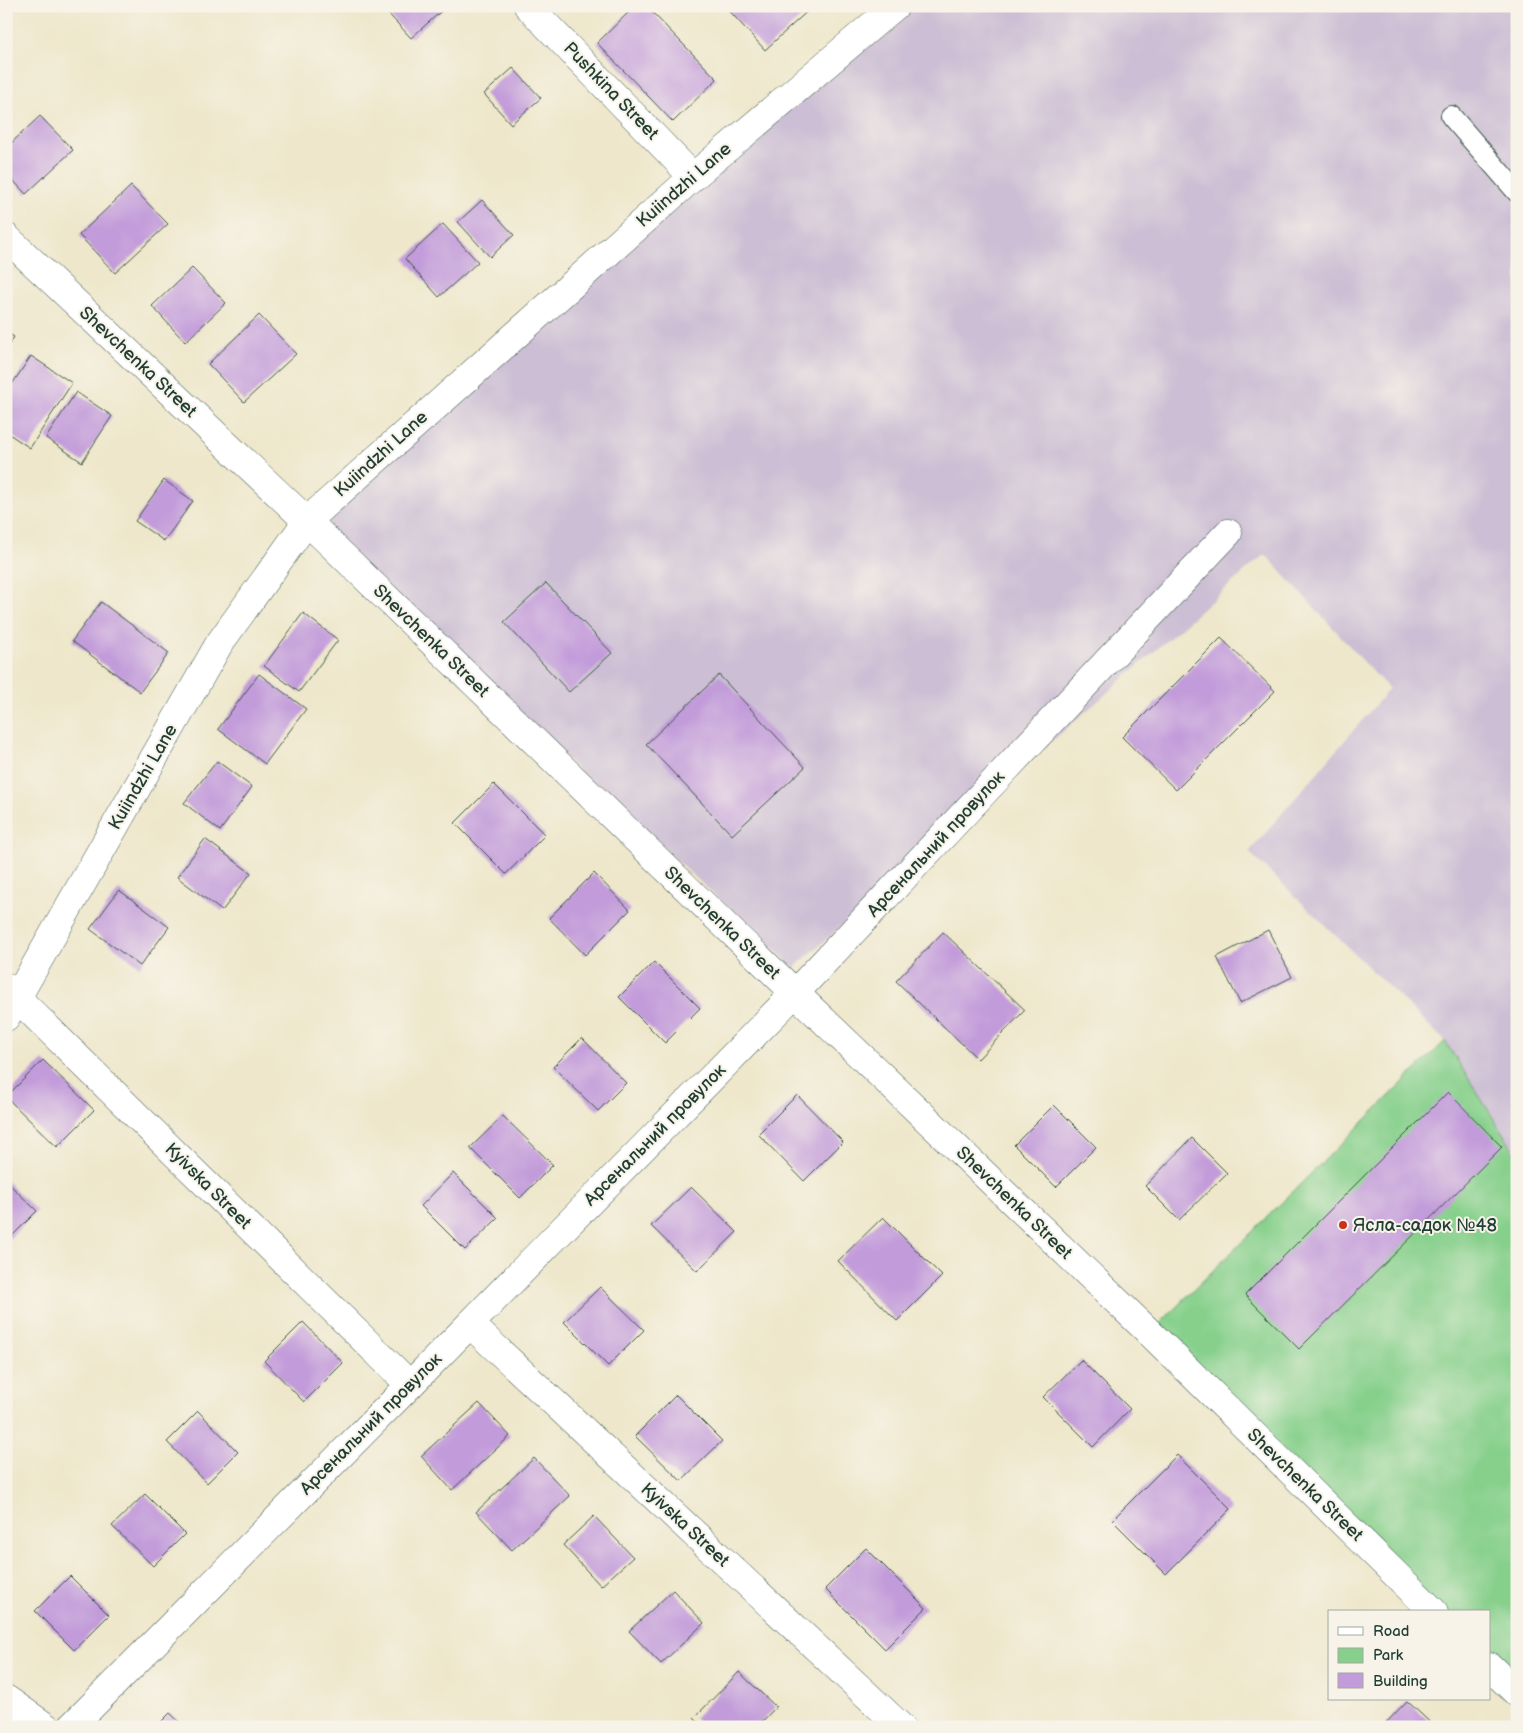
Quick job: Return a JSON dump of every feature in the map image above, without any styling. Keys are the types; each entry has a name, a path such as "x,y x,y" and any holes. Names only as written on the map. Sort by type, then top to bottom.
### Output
{"street":[{"name":"Pushkina Street","path":"528,6 694,177"},
{"name":"Kuiindzhi Lane","path":"10,1001 219,644 307,521 694,177 894,6"},
{"name":"Shevchenka Street","path":"6,238 307,521 1150,1333 1432,1610"},
{"name":"Арсенальний провулок","path":"71,1727 795,993 1228,534"},
{"name":"Kyivska Street","path":"10,1001 410,1385"},
{"name":"Kyivska Street","path":"470,1324 901,1727"},
{"path":"1490,1667 1517,1693"},
{"path":"6,1699 46,1727"}],"lane":[{"path":"1451,116 1517,192"}],"path":[{"path":"1510,6 1517,13"}],"shaded area":[{"path":"895,6 1517,6 1517,1693 1490,1615 1490,1610 1487,1610 1150,1333 1445,1041 1249,852 1389,689 1265,554 794,968 307,521"}],"green space":[{"path":"1445,1041 1517,1156 1517,1693 1490,1667 1490,1610 1432,1610 1150,1333"}],"building":[{"path":"387,6 447,6 411,38 384,9"},
{"path":"635,6 646,6 717,79 673,122 597,43"},
{"path":"725,6 813,6 765,50"},
{"path":"513,68 541,98 511,124 484,94"},
{"path":"40,116 73,150 26,194 6,173 6,148"},
{"path":"131,186 168,224 115,273 79,235"},
{"path":"482,200 514,235 490,257 458,222"},
{"path":"443,224 478,262 439,297 405,259"},
{"path":"192,268 226,303 185,342 152,306"},
{"path":"259,315 296,354 244,402 208,364"},
{"path":"6,332 14,337 6,350"},
{"path":"31,356 72,383 30,448 6,432 6,393"},
{"path":"76,392 112,416 82,462 46,438"},
{"path":"164,480 193,501 164,541 135,521"},
{"path":"546,583 612,653 569,692 504,622"},
{"path":"101,602 169,653 140,692 72,641"},
{"path":"303,613 338,640 299,692 264,666"},
{"path":"1221,638 1275,691 1176,790 1122,737"},
{"path":"259,674 306,709 265,764 218,729"},
{"path":"719,675 805,767 732,835 646,744"},
{"path":"217,761 252,787 220,831 184,803"},
{"path":"494,784 545,835 506,874 455,823"},
{"path":"205,839 251,873 222,911 177,877"},
{"path":"594,873 630,910 585,955 549,918"},
{"path":"119,890 169,927 140,966 90,929"},
{"path":"1268,930 1292,977 1240,1003 1217,957"},
{"path":"943,932 1025,1010 978,1059 896,981"},
{"path":"654,962 700,1008 665,1043 619,997"},
{"path":"582,1038 626,1083 598,1111 553,1067"},
{"path":"43,1060 94,1110 57,1147 6,1097"},
{"path":"1448,1092 1502,1147 1299,1349 1245,1295"},
{"path":"797,1095 843,1142 804,1181 758,1134"},
{"path":"1054,1105 1096,1147 1056,1187 1014,1145"},
{"path":"503,1116 553,1165 520,1198 470,1148"},
{"path":"1192,1138 1227,1173 1179,1220 1145,1186"},
{"path":"453,1173 498,1218 465,1250 421,1206"},
{"path":"6,1181 37,1211 6,1242"},
{"path":"691,1187 737,1232 697,1271 651,1226"},
{"path":"883,1217 942,1276 897,1321 838,1261"},
{"path":"600,1287 644,1330 608,1366 564,1322"},
{"path":"303,1322 343,1363 304,1402 264,1361"},
{"path":"1081,1360 1130,1409 1093,1447 1043,1397"},
{"path":"676,1395 722,1441 681,1481 635,1436"},
{"path":"479,1403 510,1436 452,1490 421,1456"},
{"path":"198,1411 238,1452 207,1483 167,1442"},
{"path":"1177,1455 1231,1509 1166,1574 1112,1520"},
{"path":"534,1458 570,1496 512,1550 476,1512"},
{"path":"145,1494 185,1534 153,1566 112,1526"},
{"path":"594,1516 633,1557 601,1586 563,1545"},
{"path":"866,1548 926,1608 885,1649 825,1589"},
{"path":"70,1576 109,1615 74,1650 35,1611"},
{"path":"673,1590 704,1623 661,1664 629,1631"},
{"path":"739,1672 776,1707 757,1727 703,1727 694,1718"},
{"path":"1407,1701 1435,1727 1382,1727"},
{"path":"170,1713 185,1727 156,1727"}],"place":[{"name":"Ясла-садок №48","path":"1343,1225"}]}
